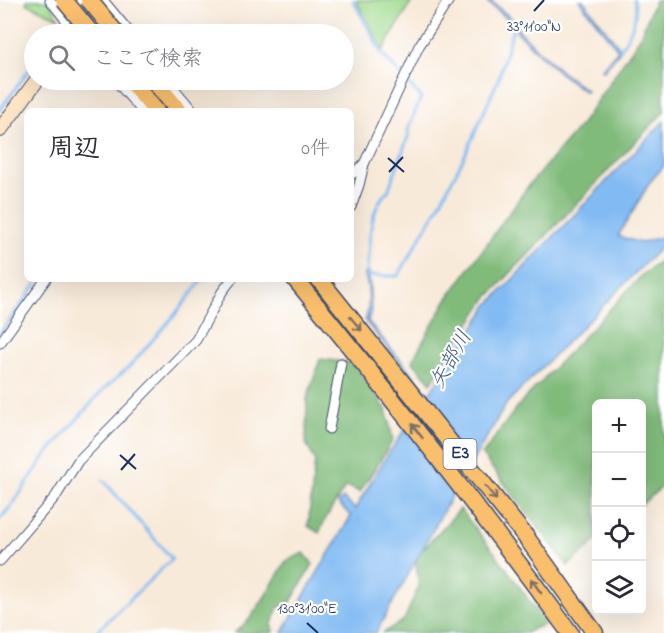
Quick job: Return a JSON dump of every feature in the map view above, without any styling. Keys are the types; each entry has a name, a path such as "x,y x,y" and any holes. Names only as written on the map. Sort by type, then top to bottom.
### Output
{"highway":[{"path":"64,0 84,24"},
{"path":"88,0 108,24"},
{"path":"138,90 153,108"},
{"path":"161,90 176,108"},
{"name":"E3","path":"297,282 505,543 570,633"},
{"name":"E3","path":"321,282 526,537 594,633"}],"main road":[{"path":"79,24 94,0"},
{"path":"0,130 30,90"}],"street":[{"path":"50,0 67,24"},
{"path":"103,0 123,24"},
{"path":"354,199 364,164 419,46 449,0"},
{"path":"124,90 139,108"},
{"path":"175,90 190,108"},
{"path":"354,172 364,164"},
{"path":"0,343 44,282"},
{"path":"0,561 56,496 78,461 196,340 230,282"},
{"path":"329,429 341,363"}],"green space":[{"path":"27,0 48,0 59,18 26,3"},
{"path":"356,0 412,1 383,50"},
{"path":"655,0 664,0 664,112 486,299 431,383 412,361 446,301 529,185 579,127 639,39"},
{"path":"664,259 664,485 646,501 646,399 592,399 592,545 568,566 482,455 517,407 643,274"},
{"path":"320,359 353,363 386,409 393,440 360,492 346,486 319,533 308,526 315,461 306,443 307,399"},
{"path":"460,509 546,624 526,633 383,633 404,620 419,586 415,558"},
{"path":"304,553 313,564 289,605 278,607 271,626 274,630 272,633 234,633 249,620 286,561"}],"water":[{"path":"485,0 489,0 511,18 536,48 586,90 585,92 539,54 518,33 509,20"},
{"path":"579,0 583,0 620,48 603,71 601,69 618,50"},
{"name":"矢部川","path":"664,121 664,166 650,182 618,236 641,243 664,236 664,244 507,403 451,497 376,633 282,633 351,516 338,503 343,498 355,509 383,462 489,304"},
{"path":"369,272 371,310 368,321 425,389 423,391 365,321 369,297 364,274"}],"waterway":[{"path":"353,0 382,54 402,76"},
{"path":"620,50 635,19 634,0"},
{"path":"367,276 398,276 465,155 498,80 514,25"},
{"path":"0,110 24,77"},
{"path":"367,274 373,218 381,198 388,191 421,97 406,81"},
{"path":"0,333 38,282"},
{"path":"0,519 13,504 45,456 102,391 129,367 201,282"},
{"name":"矢部川","path":"423,388 428,394"},
{"path":"95,633 172,559 103,480"}]}
